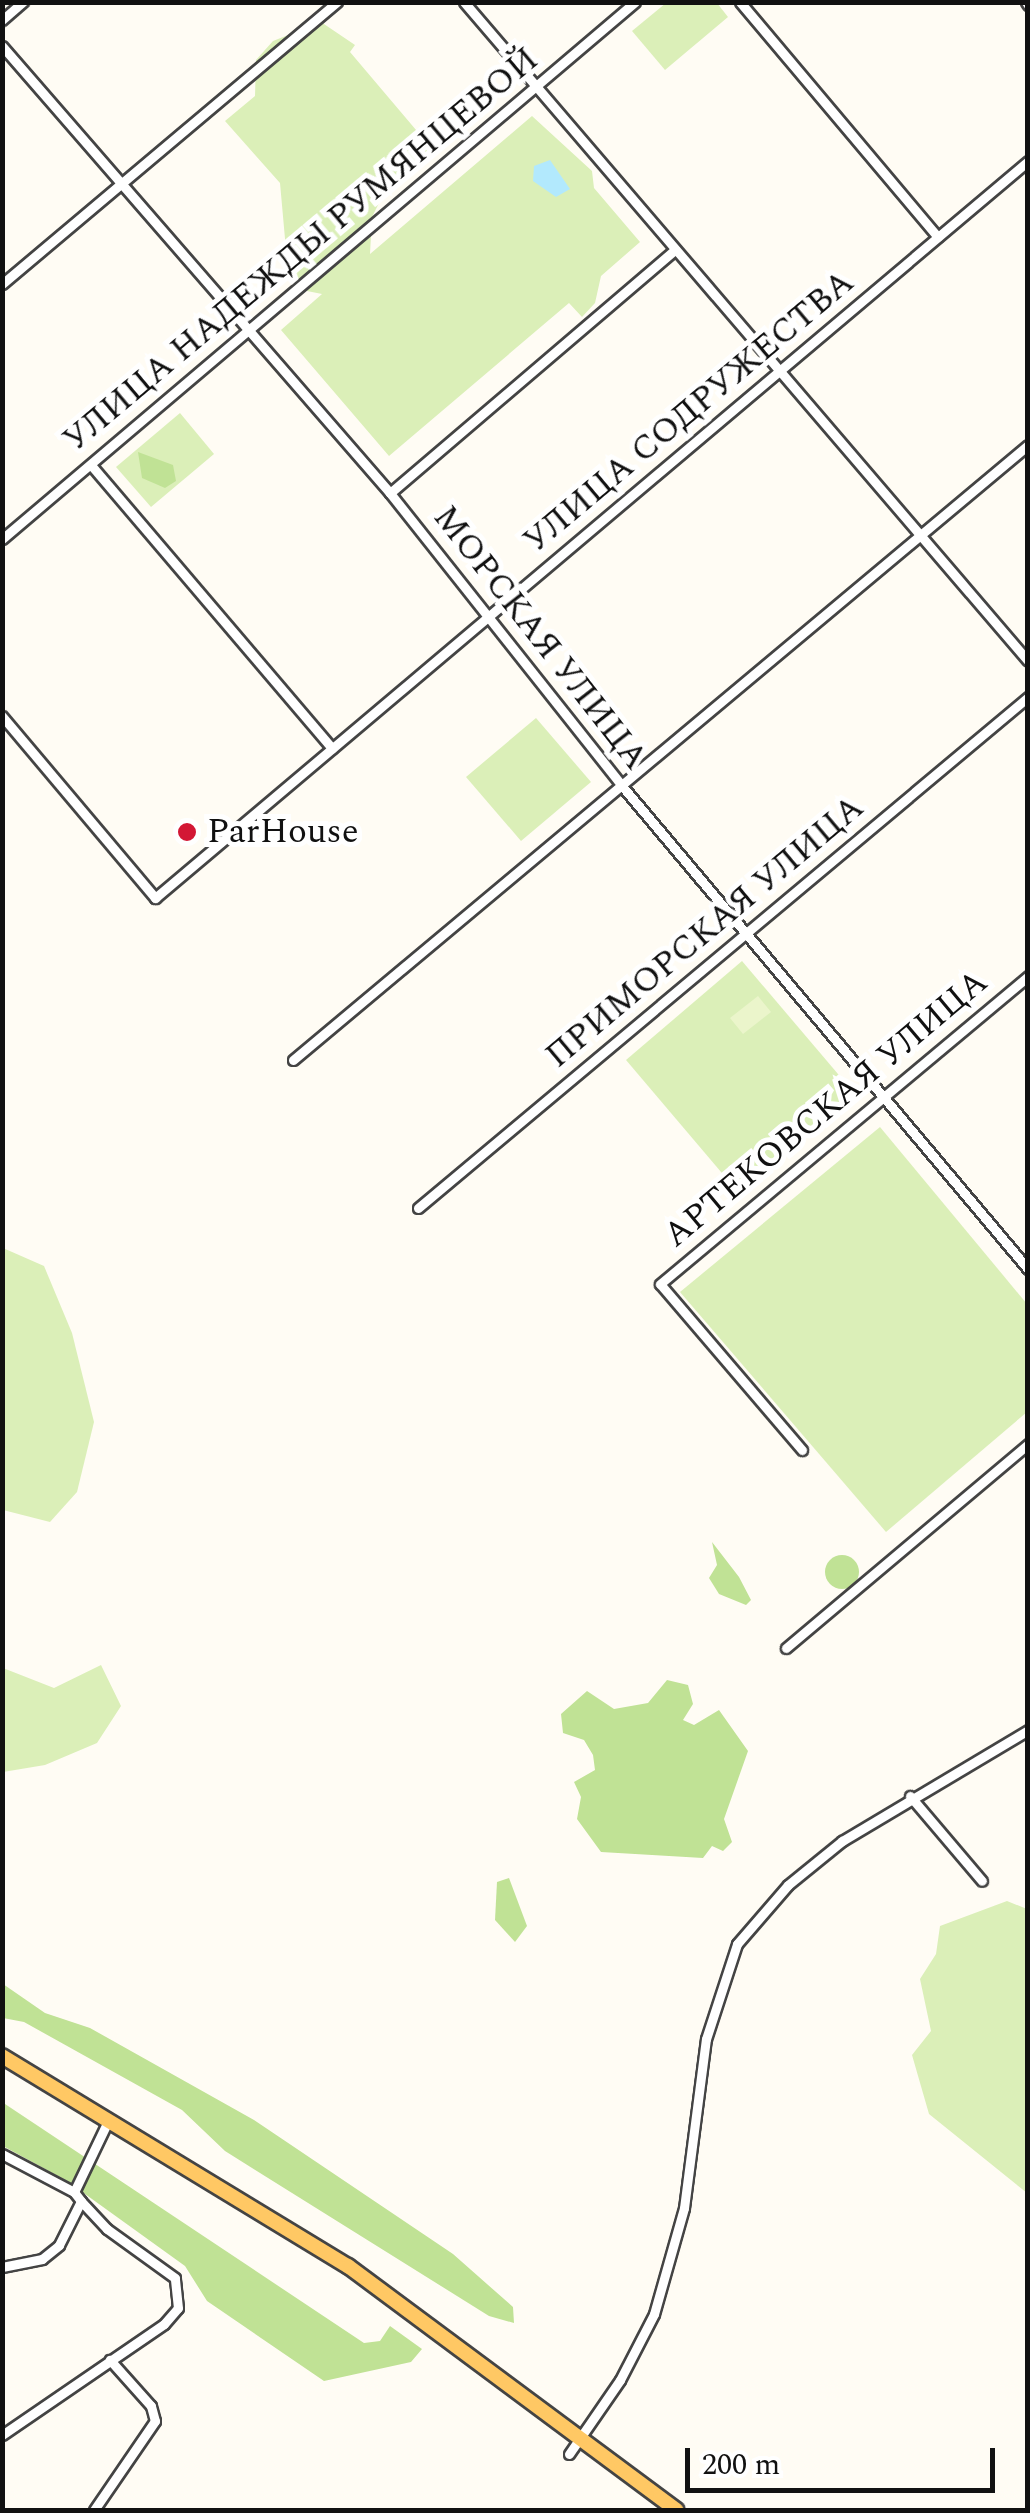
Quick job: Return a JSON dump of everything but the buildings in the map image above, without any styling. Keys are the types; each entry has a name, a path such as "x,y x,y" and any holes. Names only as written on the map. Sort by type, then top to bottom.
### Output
{"main road":[{"path":"2,2056 110,2116 348,2266 676,2510"}],"street":[{"path":"2,20 23,2"},
{"path":"2,284 337,2"},
{"path":"464,2 1028,662"},
{"name":"УЛИЦА НАДЕЖДЫ РУМЯНЦЕВОЙ","path":"2,539 635,2"},
{"path":"740,2 938,236"},
{"name":"МОРСКАЯ УЛИЦА","path":"2,46 390,493 622,786 1028,1269"},
{"name":"УЛИЦА СОДРУЖЕСТВА","path":"2,716 155,898 1028,161"},
{"path":"390,493 675,250"},
{"path":"293,1060 1028,445"},
{"path":"90,465 332,748"},
{"name":"ПРИМОРСКАЯ УЛИЦА","path":"418,1208 1028,697"},
{"name":"АРТЕКОВСКАЯ УЛИЦА","path":"802,1450 660,1284 1028,976"},
{"path":"786,1648 1028,1444"},
{"path":"569,2454 620,2380 662,2288 684,2208 706,2039 726,1965 753,1922 842,1841 910,1796 1028,1730"},
{"path":"910,1796 982,1881"},
{"path":"74,2192 110,2116"},
{"path":"2,2154 74,2192 107,2229 175,2278 180,2295 164,2324 2,2435"},
{"path":"2,2267 51,2254 82,2201"},
{"path":"94,2510 124,2459 154,2430 150,2406 110,2360"}],"green space":[{"path":"666,3 717,3 728,17 665,70 632,31"},
{"path":"321,22 355,45 350,52 433,150 385,191 372,217 370,254 532,116 592,171 594,188 640,242 601,276 595,303 582,317 569,303 389,456 281,330 322,294 307,291 287,261 280,183 225,121 255,96 256,60 273,41"},
{"path":"180,413 214,454 151,507 116,467"},
{"path":"138,452 173,465 176,481 165,488 142,478"},
{"path":"536,718 591,782 521,841 466,777"},
{"path":"742,961 855,1094 738,1192 626,1060"},
{"path":"758,996 771,1012 743,1034 730,1018"},
{"path":"880,1127 1027,1304 1027,1412 886,1532 680,1292"},
{"path":"3,1248 44,1266 72,1333 94,1422 77,1492 50,1522 3,1510"},
{"path":"712,1542 739,1577 751,1600 746,1605 719,1594 709,1578 717,1565"},
{"path":"842,1555 854,1560 859,1572 854,1584 842,1589 830,1584 825,1572 830,1560"},
{"path":"101,1665 121,1706 97,1743 45,1765 3,1772 3,1668 54,1688"},
{"path":"667,1680 688,1685 693,1704 683,1720 694,1725 719,1710 748,1751 724,1819 732,1842 723,1851 712,1846 703,1858 601,1852 577,1819 581,1797 574,1782 595,1770 593,1755 584,1740 563,1733 561,1714 587,1691 614,1709 648,1703"},
{"path":"509,1878 527,1926 515,1942 495,1920 497,1882"},
{"path":"1007,1901 1027,1909 1027,2193 929,2114 912,2055 931,2031 920,1979 936,1954 940,1926"},
{"path":"3,1984 45,2013 90,2028 254,2120 453,2254 513,2307 514,2323 489,2316 225,2151 182,2110 24,2022 3,2018"},
{"path":"2,2102 364,2343 380,2341 390,2326 422,2349 411,2362 324,2381 207,2301 185,2266 67,2181 3,2146"}],"water":[{"path":"550,160 570,189 556,197 533,181 534,166"}],"place":[{"name":"ParHouse","path":"187,832"}]}
